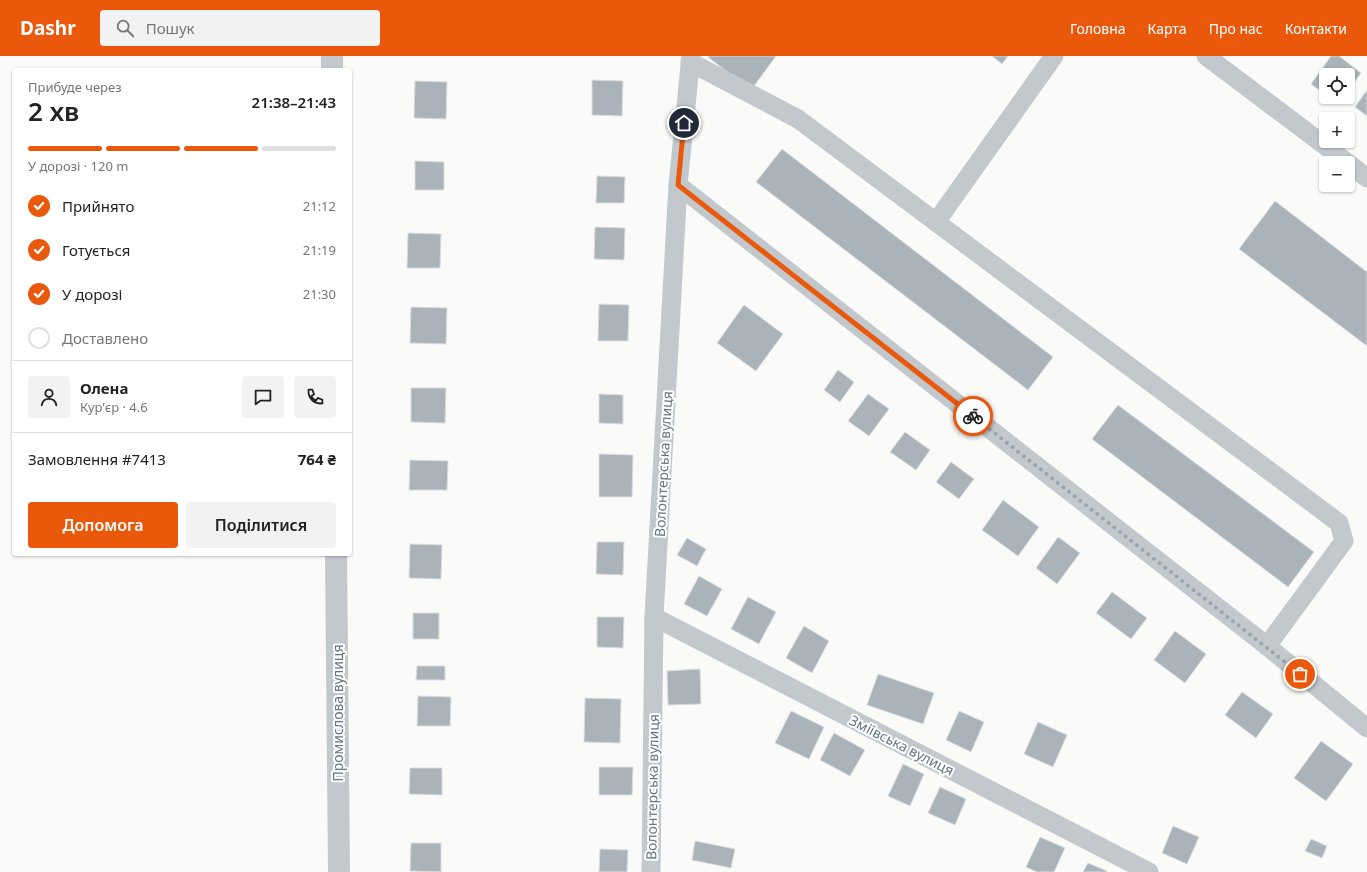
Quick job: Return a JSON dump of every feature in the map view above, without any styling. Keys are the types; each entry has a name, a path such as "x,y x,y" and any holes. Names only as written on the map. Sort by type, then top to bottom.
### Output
{"street":[{"path":"332,56 332,68"},
{"path":"936,222 1054,56"},
{"path":"1206,56 1339,156"},
{"path":"691,59 798,119 1338,523 1344,541 1267,646"},
{"name":"Волонтерська вулиця","path":"651,872 654,617 678,185 691,59"},
{"path":"1355,169 1367,178"},
{"path":"678,185 1267,646 1367,728"},
{"name":"Промислова вулиця","path":"336,556 339,872"},
{"name":"Зміївська вулиця","path":"654,617 1149,872"}],"building":[{"path":"776,56 751,90 708,57"},
{"path":"992,56 1008,56 1002,64"},
{"path":"1331,56 1339,56 1355,68 1322,68"},
{"path":"1355,68 1361,73 1355,81"},
{"path":"1319,73 1319,90 1311,84"},
{"path":"592,80 623,81 622,116 592,115"},
{"path":"415,81 447,82 446,119 414,118"},
{"path":"1367,90 1367,116 1355,107"},
{"path":"782,149 1053,357 1028,390 756,182"},
{"path":"415,161 444,162 444,190 415,190"},
{"path":"597,176 625,177 624,203 596,203"},
{"path":"1275,201 1367,272 1367,346 1239,249"},
{"path":"595,227 625,228 624,260 594,259"},
{"path":"408,233 441,234 440,268 407,268"},
{"path":"599,304 629,305 628,341 598,341"},
{"path":"744,305 783,334 756,371 717,343"},
{"path":"411,307 447,308 446,344 410,343"},
{"path":"838,370 854,382 840,402 824,390"},
{"path":"411,388 446,388 445,423 411,422"},
{"path":"599,394 623,395 623,424 599,423"},
{"path":"868,394 889,409 869,436 848,421"},
{"path":"1118,405 1314,552 1288,587 1092,439"},
{"path":"905,432 930,450 916,470 890,452"},
{"path":"599,454 633,455 632,497 599,497"},
{"path":"410,460 448,461 447,490 409,490"},
{"path":"951,462 974,479 959,499 936,482"},
{"path":"1003,500 1039,527 1018,556 982,530"},
{"path":"1058,537 1080,553 1057,584 1036,568"},
{"path":"687,538 706,549 697,566 677,555"},
{"path":"597,542 624,542 623,575 596,574"},
{"path":"410,544 442,545 441,579 409,578"},
{"path":"699,576 722,589 707,616 684,604"},
{"path":"1112,592 1147,618 1131,639 1096,613"},
{"path":"748,597 776,612 759,644 731,629"},
{"path":"413,613 439,613 439,639 413,639"},
{"path":"597,617 624,617 623,648 597,647"},
{"path":"804,626 829,641 812,673 786,658"},
{"path":"1175,631 1206,654 1185,683 1154,660"},
{"path":"417,666 445,666 445,680 416,680"},
{"path":"700,669 701,704 668,705 667,671"},
{"path":"878,674 934,693 923,724 867,705"},
{"path":"1242,692 1273,714 1256,738 1225,715"},
{"path":"418,696 451,697 450,726 417,726"},
{"path":"585,698 621,699 620,743 584,742"},
{"path":"791,711 824,727 809,759 775,743"},
{"path":"959,711 984,722 971,752 946,740"},
{"path":"1038,722 1067,735 1053,767 1024,754"},
{"path":"834,733 865,750 850,776 820,760"},
{"path":"1321,741 1353,764 1326,801 1294,778"},
{"path":"903,764 924,774 910,806 888,796"},
{"path":"599,767 633,767 632,795 599,795"},
{"path":"410,768 442,768 442,795 409,794"},
{"path":"940,787 966,799 955,825 928,813"},
{"path":"1173,826 1199,837 1187,864 1162,853"},
{"path":"1040,837 1065,848 1054,872 1037,872 1026,867"},
{"path":"1311,839 1327,846 1322,858 1305,851"},
{"path":"695,841 735,849 731,868 692,860"},
{"path":"411,843 441,843 441,872 410,871"},
{"path":"600,849 628,850 627,872 599,872"},
{"path":"1088,863 1107,871 1083,872"}],"way so far":[{"path":"973,416 1267,646 1300,674"}],"route":[{"path":"684,123 678,185 973,416"}]}
